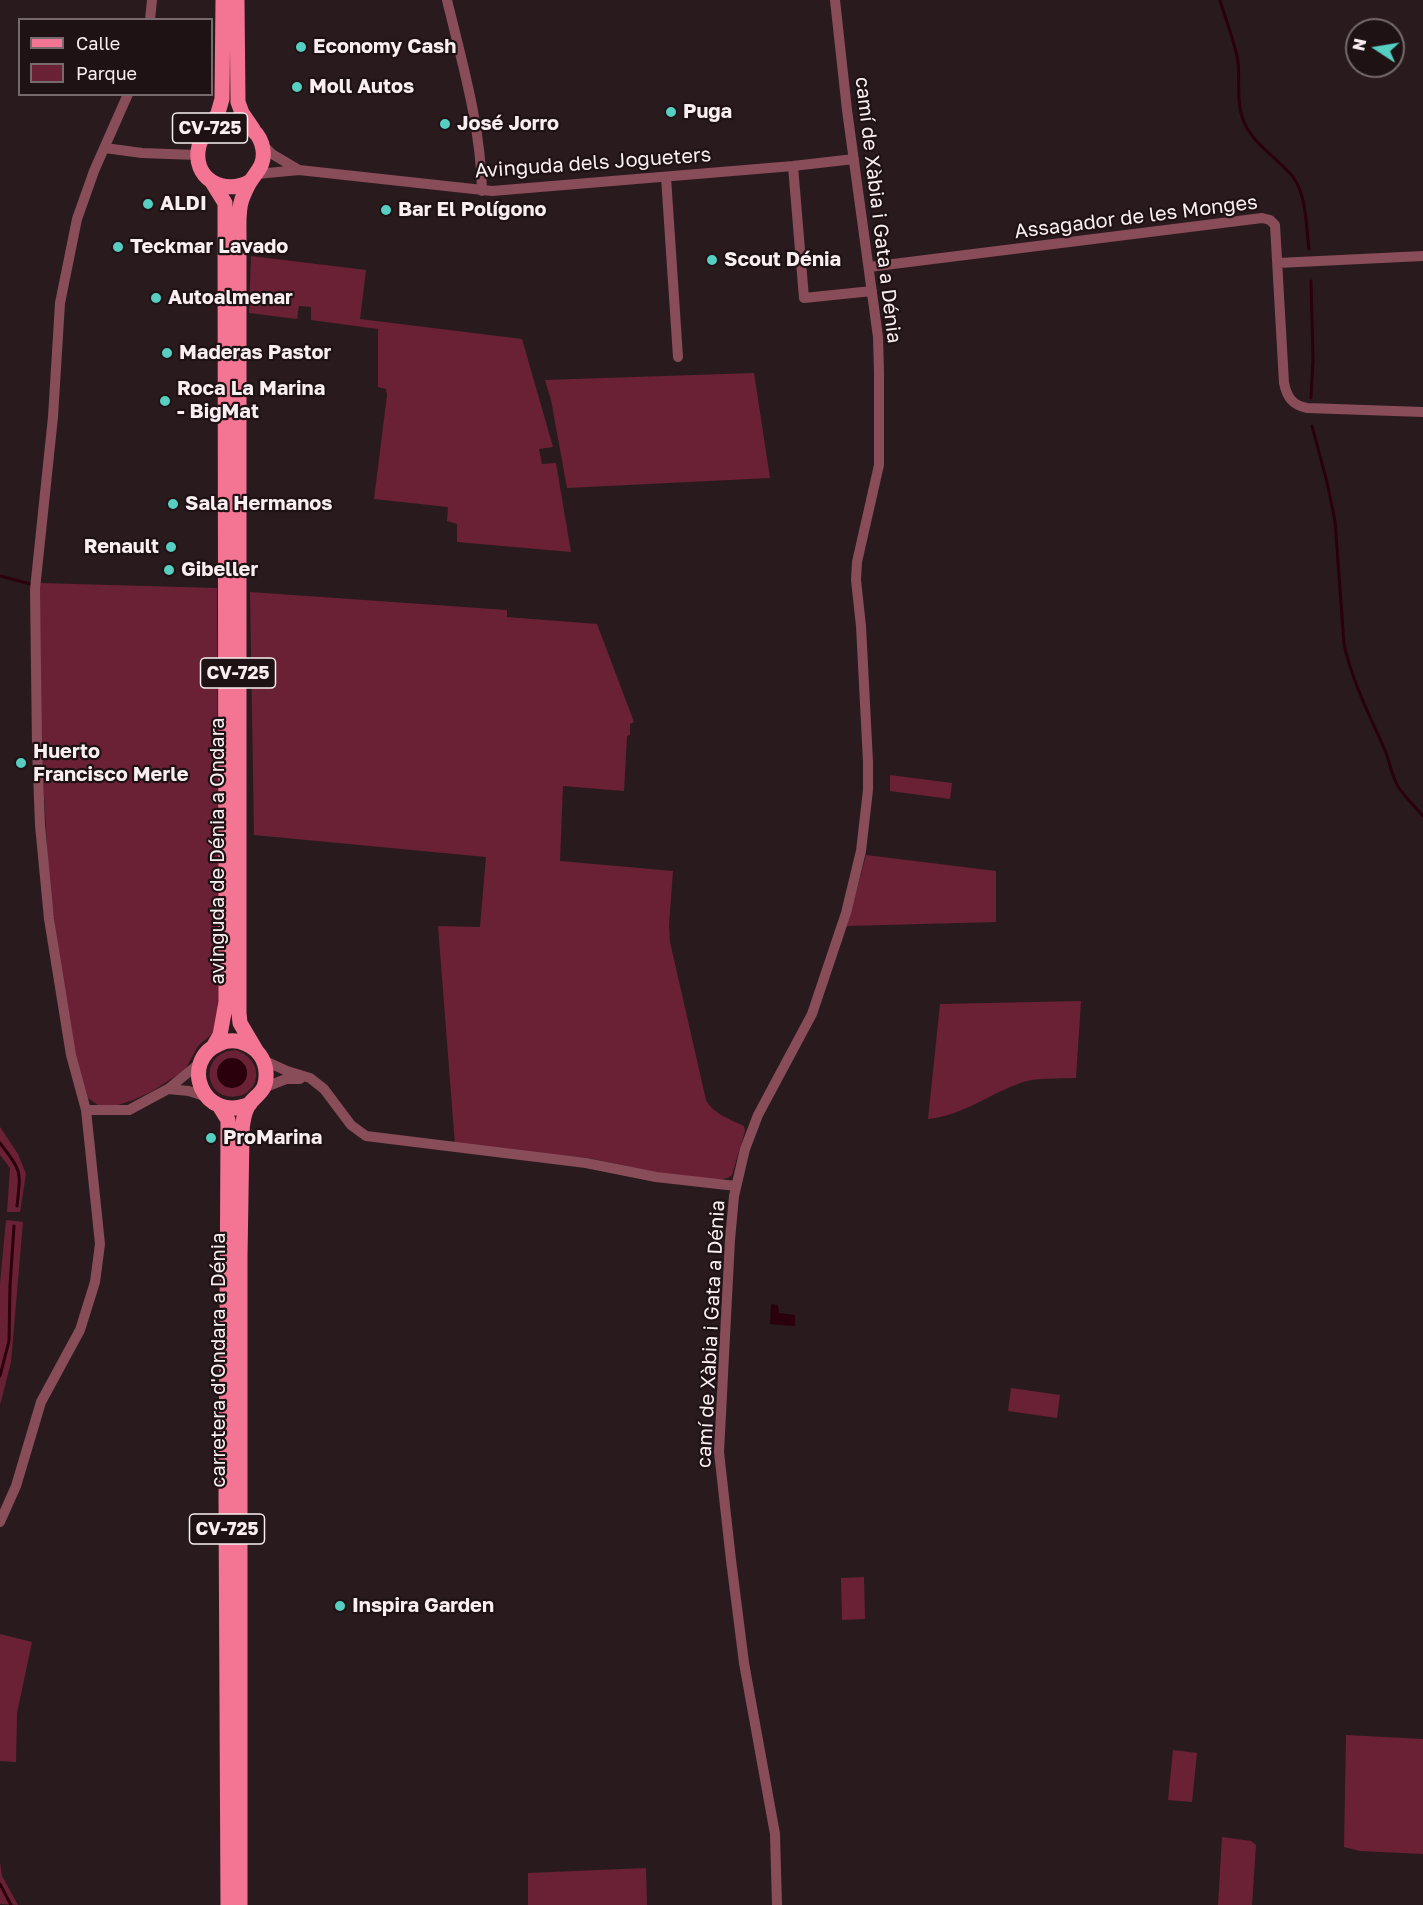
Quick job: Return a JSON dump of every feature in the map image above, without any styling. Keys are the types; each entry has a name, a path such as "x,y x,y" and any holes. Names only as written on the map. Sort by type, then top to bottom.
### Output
{"main road":[{"name":"CV-725","path":"212,182 202,172 197,155 200,142 211,127 222,99 223,0"},
{"name":"CV-725","path":"237,0 238,102 242,113 262,144 263,159 254,177"},
{"name":"CV-725","path":"211,127 221,122 232,121 243,123 253,129"},
{"path":"212,182 228,188 244,185 254,177"},
{"name":"avinguda de Dénia a Ondara","path":"254,177 240,207 239,231 239,1013 240,1023 259,1055"},
{"name":"avinguda de Dénia a Ondara","path":"212,182 225,203 226,1002 220,1035 213,1047"},
{"path":"213,1047 221,1043 239,1041 248,1044 259,1055"},
{"name":"CV-725","path":"201,1062 213,1047"},
{"name":"CV-725","path":"250,1104 264,1088 266,1079 266,1069 259,1055"},
{"path":"201,1062 199,1080 201,1089 207,1097 220,1107 230,1109 250,1104"},
{"name":"carretera d'Ondara a Dénia","path":"240,1905 240,1257 242,1134 250,1104"},
{"name":"carretera d'Ondara a Dénia","path":"220,1107 228,1120 226,1488 228,1905"}],"street":[{"path":"150,18 152,0"},
{"path":"447,0 466,81 480,159 482,191"},
{"name":"camí de Xàbia i Gata a Dénia","path":"777,1905 775,1834 744,1663 719,1452 730,1240 736,1186 752,1129 812,1014 846,913 861,851 868,789 866,693 857,562 879,465 878,337 835,0"},
{"path":"0,1522 16,1486 41,1402 80,1330 95,1282 99,1244 86,1110 71,1055 49,919 40,825 37,758 35,589 54,408 60,303 77,219 94,171 127,96"},
{"name":"Avinguda dels Jogueters","path":"262,144 273,154 299,170"},
{"path":"105,148 142,153 197,155"},
{"name":"Avinguda dels Jogueters","path":"254,177 299,170 482,191 666,177 854,159"},
{"path":"793,166 804,298 872,291"},
{"path":"666,177 678,357"},
{"name":"Assagador de les Monges","path":"869,267 1262,218 1270,220 1275,225 1284,383 1289,399 1296,405 1306,408 1423,412"},
{"path":"1278,263 1423,256"},
{"path":"259,1055 287,1071 309,1078 324,1089 351,1125 366,1136 586,1163 656,1178 736,1186"},
{"path":"86,1110 129,1110 168,1089 201,1062"},
{"path":"264,1088 286,1079 309,1078"},
{"path":"168,1089 189,1091 207,1097"}],"green space":[{"path":"251,256 366,270 360,319 522,339 553,447 539,449 542,464 556,463 571,552 457,542 457,524 447,521 448,507 374,499 387,395 386,389 378,387 378,329 311,320 311,307 299,306 297,319 249,313"},
{"path":"754,373 770,478 567,488 551,400 545,380"},
{"path":"39,583 217,588 219,1009 213,1033 198,1046 185,1070 151,1092 118,1105 99,1106 88,1098 76,1059 64,994 49,879 41,743"},
{"path":"250,592 507,610 507,617 597,624 634,722 630,724 630,735 627,736 624,791 563,786 560,861 673,871 670,942 706,1100 718,1113 744,1126 745,1131 732,1175 717,1180 653,1172 589,1158 455,1145 438,926 480,927 486,857 254,835"},
{"path":"890,775 952,783 950,799 890,791"},
{"path":"866,855 996,871 996,922 847,926"},
{"path":"1081,1001 1076,1078 1027,1081 952,1114 928,1119 940,1004"},
{"path":"235,1050 240,1052 255,1066 255,1082 244,1094 227,1096 218,1092 213,1085 210,1077 211,1068 215,1059 223,1053","holes":["236,1059 242,1063 247,1074 242,1083 231,1088 224,1086"]},
{"path":"0,1127 18,1154 26,1174 20,1212 7,1212 10,1168 0,1155"},
{"path":"6,1220 23,1222 11,1362 0,1405 0,1284"},
{"path":"1011,1388 1060,1395 1057,1418 1008,1411"},
{"path":"864,1577 865,1619 842,1620 841,1578"},
{"path":"0,1634 32,1642 17,1713 16,1762 0,1761"},
{"path":"1346,1735 1423,1739 1423,1854 1360,1851 1344,1847"},
{"path":"1173,1750 1197,1753 1192,1802 1168,1800"},
{"path":"1222,1837 1251,1841 1256,1845 1252,1905 1218,1905"},
{"path":"0,1862 2,1876 18,1905 0,1904"},
{"path":"646,1868 647,1905 528,1905 528,1873"}],"shaded area":[{"path":"232,1058 238,1059 246,1067 246,1079 238,1087 232,1088 226,1087 218,1079 217,1073 218,1067 226,1059"},
{"path":"771,1304 778,1305 779,1313 795,1315 795,1326 770,1324"}],"waterway":[{"path":"1220,0 1237,55 1239,100 1244,122 1253,137 1287,170 1298,185 1305,212 1309,249"},
{"path":"1311,281 1313,359 1311,398"},
{"path":"1312,426 1335,521 1347,658 1396,783 1423,816"},
{"path":"0,576 34,585"},
{"path":"0,1143 18,1172 17,1206"},
{"path":"0,1376 9,1341 14,1226"},
{"path":"0,1884 11,1905"}],"place":[{"name":"Economy Cash","path":"301,47"},
{"name":"Moll Autos","path":"297,87"},
{"name":"Puga","path":"671,112"},
{"name":"José Jorro","path":"445,124"},
{"name":"ALDI","path":"148,204"},
{"name":"Bar El Polígono","path":"386,210"},
{"name":"Teckmar Lavado","path":"118,247"},
{"name":"Scout Dénia","path":"712,260"},
{"name":"Autoalmenar","path":"156,298"},
{"name":"Maderas Pastor","path":"167,353"},
{"name":"Roca La Marina - BigMat","path":"165,401"},
{"name":"Sala Hermanos","path":"173,504"},
{"name":"Renault","path":"171,547"},
{"name":"Gibeller","path":"169,570"},
{"name":"Huerto Francisco Merle","path":"21,763"},
{"name":"ProMarina","path":"211,1138"},
{"name":"Inspira Garden","path":"340,1606"}]}
